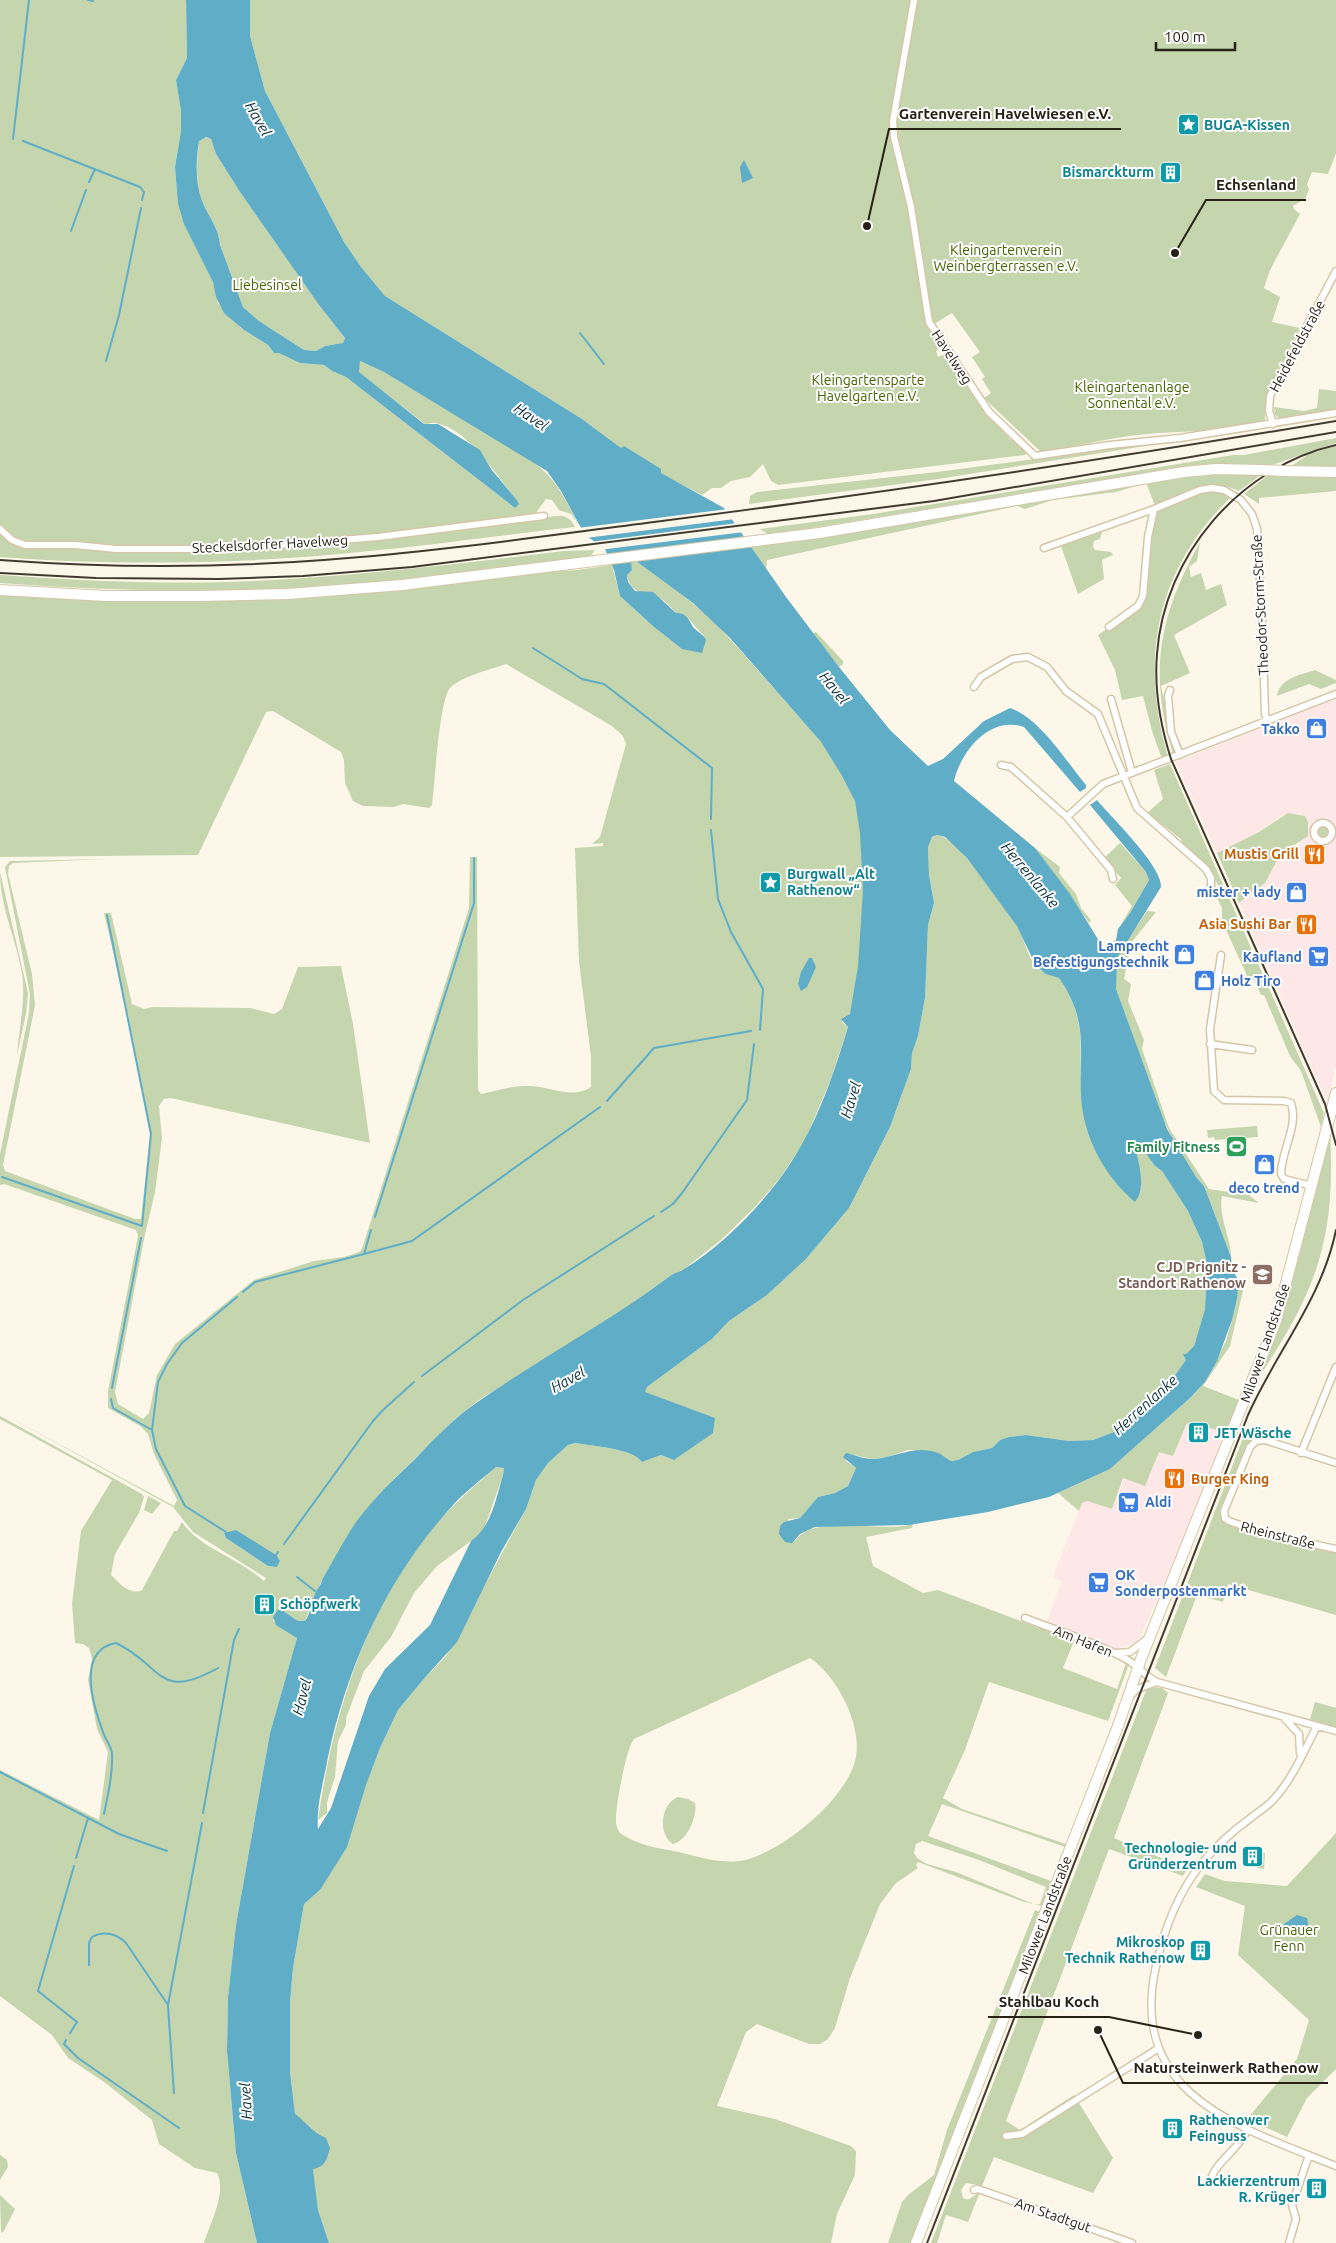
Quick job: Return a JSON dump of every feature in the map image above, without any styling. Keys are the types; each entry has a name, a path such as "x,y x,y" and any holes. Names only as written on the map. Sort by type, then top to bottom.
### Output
{"main road":[{"path":"0,590 145,596 288,594 402,586 768,540 876,524 1141,478 1216,469 1336,472"},
{"name":"Milower Landstraße","path":"916,2243 1138,1668 1276,1321 1336,1093"}],"street":[{"name":"Havelweg","path":"914,0 894,108 894,137 911,207 929,322 989,412 1035,456 1273,424"},
{"name":"Heidefeldstraße","path":"1273,424 1269,411 1270,396 1336,271"},
{"path":"1273,424 1336,413"},
{"name":"Theodor-Storm-Straße","path":"1154,509 1207,489 1224,490 1236,496 1252,514 1257,529 1265,714 1267,721"},
{"path":"1044,548 1154,509"},
{"path":"1109,627 1138,606 1143,596 1148,537 1154,509"},
{"name":"Steckelsdorfer Havelweg","path":"0,529 12,540 25,545 76,545 116,549 190,549 253,547 378,537 544,516"},
{"path":"974,687 981,677 1012,659 1028,658 1042,663 1066,691 1098,714 1132,799 1142,814 1206,869 1211,878 1211,892"},
{"path":"1170,690 1168,696 1171,732 1180,755"},
{"path":"1067,817 1098,787 1336,694"},
{"path":"1111,699 1132,773"},
{"path":"1001,765 1011,767 1067,817 1111,870 1113,879"},
{"path":"1221,955 1210,1029 1214,1091 1224,1100 1284,1100 1291,1103 1293,1108 1291,1128 1281,1174 1284,1180 1312,1186"},
{"path":"1210,1044 1252,1050"},
{"path":"1336,1367 1301,1452 1336,1463"},
{"name":"Rheinstraße","path":"1301,1452 1264,1440 1256,1441 1250,1447 1224,1515 1229,1521 1259,1532 1336,1549"},
{"name":"Am Hafen","path":"1025,1618 1114,1653 1138,1668"},
{"name":"Milower Landstraße","path":"1114,1653 1130,1652 1151,1635"},
{"path":"1138,1668 1146,1677 1157,1682 1336,1731"},
{"path":"1128,1698 1137,1689 1157,1682"},
{"path":"1281,1716 1291,1723 1300,1734 1302,1745 1297,1764"},
{"path":"1317,1726 1297,1764 1272,1801 1208,1856 1185,1888 1176,1906 1160,1950 1152,1989 1152,2027 1159,2048 1177,2079 1190,2094 1209,2108 1247,2130 1336,2166"},
{"path":"1006,2136 1022,2134 1159,2048"},
{"path":"1210,2182 1216,2171 1238,2146 1247,2130"},
{"path":"1289,2243 1296,2220 1292,2205 1309,2155"},
{"name":"Am Stadtgut","path":"974,2190 978,2189 1132,2243"}],"shaded area":[{"path":"1336,697 1336,1068 1327,1102 1239,903 1265,883 1279,857 1299,844 1308,822 1305,816 1300,814 1283,815 1259,832 1217,853 1176,762"},
{"path":"1187,1423 1226,1432 1190,1526 1140,1637 1134,1644 1113,1650 1046,1623 1062,1582 1053,1577 1082,1503 1087,1501 1112,1509 1124,1478 1159,1451 1173,1456"}],"green space":[{"path":"0,0 186,0 187,58 176,80 181,111 181,131 175,167 178,204 213,282 218,303 241,328 268,345 273,352 279,352 300,363 324,365 346,377 515,508 518,503 516,499 470,443 448,427 435,423 425,424 358,372 360,361 384,372 529,459 539,466 553,481 580,526 571,514 559,510 552,500 546,499 536,513 537,519 563,516 568,518 575,527 387,549 271,559 134,563 0,557 0,532 11,543 23,547 72,547 106,552 187,551 27,543 15,538 0,525"},
{"path":"250,0 912,0 890,118 891,130 903,164 896,121 916,0 1336,0 1336,153 1328,174 1312,172 1307,184 1309,190 1305,199 1293,206 1300,214 1270,270 1264,288 1280,297 1272,322 1300,328 1266,396 1265,420 1253,424 1226,428 1129,436 1041,452 984,398 991,393 982,379 985,377 972,357 980,352 952,313 934,324 932,319 925,322 941,346 936,351 938,357 946,353 985,412 1011,440 1014,440 1027,452 1025,455 778,485 771,481 763,464 750,477 731,481 721,488 712,488 702,495 660,473 646,460 621,448 582,419 385,296 361,267 344,242 265,91 250,36"},
{"name":"Liebesinsel","path":"204,137 211,139 216,154 240,192 319,305 345,338 343,343 325,346 316,351 304,350 259,321 243,307 220,245 218,233 204,207 200,194 197,179 199,141"},
{"path":"1319,389 1336,391 1336,410 1280,419 1275,415 1274,407 1304,411 1317,408"},
{"path":"1221,434 938,479 749,504 750,496 757,492 937,472"},
{"path":"1336,438 1336,443 1272,465 1239,464 1184,467 769,535 760,529 873,514 1233,455 1244,455"},
{"path":"1336,446 1336,469 1291,466 1309,454"},
{"path":"1217,474 1261,475 1239,491 1216,485 1206,485 1186,491 1155,505 1146,483 1116,492 1053,500 1025,509 1017,506 767,560 766,569 751,547 1166,478"},
{"path":"1268,475 1336,476 1336,491 1259,498 1259,504 1244,494"},
{"path":"1211,491 1232,496 1206,524 1186,554 1171,585 1161,617 1155,650 1155,685 1159,720 1168,757 1162,759 1143,696 1122,700 1115,670 1098,635 1139,607 1154,516 1158,512 1202,492"},
{"path":"1102,532 1100,539 1094,541 1093,547 1095,550 1111,552 1113,555 1102,560 1104,579 1078,594 1061,546"},
{"path":"1200,542 1197,561 1189,567 1191,577 1201,573 1206,590 1221,584 1227,605 1174,635 1190,673 1161,686 1175,751 1173,754 1165,724 1161,697 1160,670 1162,645 1175,595"},
{"path":"595,550 590,557 500,569 410,580 305,588 131,590 0,583 0,575 127,582 190,583 293,579 370,573 563,551"},
{"path":"633,561 638,562 672,587 704,613 726,635 823,744 850,788 856,804 861,833 863,887 856,990 848,1017 842,1018 842,1022 848,1027 831,1079 805,1140 780,1178 755,1207 721,1240 684,1269 670,1276 613,1317 479,1400 456,1418 392,1481 357,1522 322,1580 305,1621 298,1621 279,1608 273,1621 297,1638 270,1733 236,1925 228,1997 227,2051 236,2153 257,2243 204,2243 219,2198 220,2181 217,2173 195,2168 159,2144 152,2120 104,2082 68,2058 52,2035 0,1996 0,1770 99,1820 108,1752 97,1729 88,1680 92,1659 89,1648 83,1644 75,1643 72,1603 81,1531 112,1480 0,1419 0,1416 142,1494 144,1497 139,1513 115,1554 111,1575 125,1588 133,1591 142,1590 174,1531 177,1531 182,1522 198,1539 264,1581 266,1578 193,1532 173,1507 0,1412 174,1506 177,1500 154,1454 148,1434 140,1426 108,1408 108,1391 138,1236 136,1230 4,1184 0,1185 0,1154 29,1013 30,994 5,867 10,861 106,859 13,863 9,866 8,874 32,974 35,1005 3,1165 5,1171 135,1219 141,1219 150,1134 128,1015 104,913 111,913 132,1004 144,1009 153,1007 250,1008 274,1014 282,1009 298,967 341,966 353,1024 370,1143 171,1098 164,1099 159,1106 162,1138 155,1192 144,1239 115,1392 118,1404 143,1419 149,1413 157,1375 175,1344 254,1280 314,1261 344,1257 359,1252 362,1249 469,908 470,857 477,857 478,1090 481,1094 511,1087 529,1086 577,1092 591,1087 591,1057 579,962 575,848 603,846 603,843 592,844 600,837 626,744 623,736 612,726 506,664 461,680 450,688 443,709 432,805 429,808 403,804 394,807 363,806 353,801 345,783 344,760 341,752 273,711 266,712 198,855 0,857 0,593 162,599 577,570 612,565 620,596 682,649 704,635 685,615 676,613 663,600 635,590 627,575 632,570 630,564","holes":["232,1532 277,1558 280,1562 276,1567 268,1566 226,1538 224,1534"]},
{"path":"816,632 843,661 843,664 839,667 812,634"},
{"path":"1315,670 1336,680 1336,683 1321,689 1309,684 1277,696 1286,681"},
{"path":"1170,764 1324,1113 1321,1127 1301,1071 1290,1056 1264,995 1261,995 1254,980 1249,980 1222,921 1222,908 1217,898 1220,890 1217,883 1203,864 1180,843 1182,840 1163,825 1161,827 1146,814 1163,799 1154,770"},
{"path":"1288,813 1305,816 1308,822 1308,836 1285,851 1279,857 1265,883 1239,903 1217,853 1259,832"},
{"path":"1323,826 1329,832 1323,838 1317,832"},
{"path":"937,835 946,839 969,860 1012,918 1036,966 1044,972 1059,978 1069,994 1079,1023 1082,1098 1087,1126 1097,1151 1111,1174 1128,1196 1141,1187 1135,1145 1138,1143 1155,1166 1162,1171 1188,1211 1202,1242 1207,1264 1205,1309 1194,1346 1186,1354 1187,1359 1173,1378 1166,1379 1122,1429 1093,1440 1069,1441 1026,1435 1009,1437 1000,1440 992,1448 973,1452 958,1460 950,1461 925,1450 908,1450 887,1457 872,1459 849,1454 846,1461 856,1468 848,1486 835,1493 818,1497 800,1518 788,1519 795,1541 805,1532 818,1528 850,1525 884,1527 913,1524 912,1528 866,1537 873,1566 923,1593 938,1590 1074,1641 1063,1668 1117,1689 1126,1663 1128,1667 1108,1721 989,1682 965,1750 943,1798 962,1809 1066,1844 1065,1847 942,1804 928,1836 1051,1881 1042,1906 1037,1905 1040,1904 1046,1887 979,1860 922,1841 916,1844 914,1853 917,1858 927,1864 956,1872 1034,1904 1021,1901 918,1862 916,1865 918,1868 896,1883 880,1904 850,1978 835,2028 828,2039 820,2044 809,2044 757,2024 746,2032 717,2106 775,2119 851,2146 856,2151 855,2175 837,2214 831,2243 329,2243 318,2210 313,2169 295,2114 290,2072 290,2002 293,1968 304,1904 320,1890 398,1710 446,1656 526,1509 536,1480 548,1463 568,1445 575,1443 621,1451 637,1457 642,1462 661,1455 674,1460 664,1400 644,1392 647,1387 712,1339 729,1321 767,1295 806,1259 849,1208 890,1127 911,1069 912,1053 918,1036 925,998 928,925 934,903 929,875 928,847 930,839","holes":["810,1658 830,1677 839,1690 852,1719 857,1748 855,1761 849,1776 839,1792 810,1822 794,1835 760,1855 736,1861 709,1859 653,1847 639,1843 620,1833 616,1823 617,1805 628,1754 634,1739"]},
{"path":"1120,843 1146,872 1149,880 1130,913 1121,924 1132,906 1115,885 1121,878 1104,858"},
{"path":"1035,848 1060,867 1059,873 1076,894 1081,908 1091,920 1089,923"},
{"path":"0,872 28,993 26,1014 17,1055 23,1003 23,983 19,960 5,910"},
{"path":"1147,911 1156,912 1131,943 1124,979 1131,984 1128,1001 1144,1040 1142,1049 1169,1128 1209,1189 1249,1195 1259,1203 1222,1196 1223,1219 1231,1257 1204,1186 1175,1144 1163,1119 1116,989 1116,978 1111,964"},
{"path":"1257,1126 1258,1137 1215,1140 1214,1137 1208,1138 1207,1130"},
{"path":"1330,1130 1330,1201 1326,1231 1319,1259 1298,1313 1263,1371 1260,1371 1280,1326"},
{"path":"1239,1281 1245,1282 1230,1346 1203,1386 1239,1400 1226,1432 1187,1423 1173,1456 1159,1452 1145,1486 1123,1478 1112,1509 1087,1501 1082,1503 1079,1511 1058,1493 1110,1469 1190,1398 1205,1382 1226,1341"},
{"path":"1246,1430 1253,1433 1222,1510 1224,1520 1336,1550 1336,1615 1228,1584 1223,1602 1197,1595 1166,1677 1155,1668"},
{"path":"496,1467 504,1468 503,1475 483,1532 437,1566 414,1593 391,1637 364,1671 346,1718 346,1725 338,1741 335,1777 327,1802 327,1813 318,1820 330,1752 349,1685 360,1653 389,1590 416,1547 437,1522"},
{"path":"148,1496 161,1503 152,1514 144,1510"},
{"path":"1147,1688 1162,1688 1168,1693 1114,1838 1187,1869 1183,1876 1109,1849 1006,2121 1020,2130 1074,2095 1113,2158 1093,2193 994,2157 982,2186 966,2183 961,2190 963,2198 966,2199 970,2199 980,2192 968,2222 946,2215 937,2243 931,2243"},
{"path":"1315,1702 1336,1708 1336,1727 1310,1719"},
{"path":"678,1797 695,1803 695,1814 687,1833 678,1842 673,1844 665,1833 663,1819 668,1805"},
{"name":"Grünauer Fenn","path":"1336,1833 1336,2069 1307,2098 1287,2137 1247,2119 1297,2059 1309,2020 1238,1955 1245,1906 1196,1887 1205,1874 1225,1881 1287,1886"},
{"path":"1258,1852 1265,1853 1264,1869 1257,1868"},
{"path":"1035,1910 1040,1912 910,2243 888,2243 902,2202 934,2175 947,2130"},
{"path":"0,2155 7,2160 8,2167 0,2180"},
{"path":"0,2195 15,2209 4,2231 1,2233"}],"water":[{"path":"186,0 250,0 250,36 265,91 344,242 361,267 385,296 582,419 621,448 624,446 661,469 661,473 724,508 786,597 839,667 890,730 928,766 943,759 984,721 1010,708 1032,721 1052,741 1086,785 1086,788 1080,792 1024,727 1012,725 1000,726 979,738 963,758 954,781 1035,848 1070,894 1104,949 1116,940 1118,929 1130,913 1149,880 1146,872 1090,805 1097,800 1135,842 1154,867 1161,887 1117,958 1116,989 1167,1129 1196,1177 1204,1186 1231,1257 1232,1269 1239,1281 1232,1320 1217,1361 1205,1382 1190,1398 1110,1469 1049,1497 988,1512 909,1525 815,1527 800,1534 792,1543 785,1542 779,1534 780,1526 784,1522 800,1518 818,1497 835,1493 848,1486 856,1468 843,1457 846,1453 873,1459 922,1450 940,1454 951,1461 958,1460 973,1452 992,1448 1000,1440 1009,1437 1026,1435 1069,1441 1093,1440 1122,1429 1166,1379 1173,1378 1186,1360 1183,1354 1186,1354 1194,1346 1205,1309 1207,1264 1202,1242 1188,1211 1162,1171 1155,1166 1138,1143 1135,1145 1141,1182 1139,1196 1135,1202 1114,1180 1097,1154 1086,1126 1083,1111 1079,1022 1075,1008 1059,978 1046,974 1036,966 1017,926 967,858 945,837 937,835 932,837 928,847 929,875 934,903 928,925 925,998 918,1036 912,1053 911,1069 890,1127 849,1208 806,1259 767,1295 729,1321 712,1339 647,1387 645,1392 715,1418 713,1433 674,1460 661,1455 642,1462 637,1457 621,1451 575,1443 568,1445 548,1463 536,1480 526,1509 501,1552 457,1642 398,1710 380,1748 366,1785 347,1847 320,1890 304,1904 293,1968 290,2002 290,2072 295,2114 313,2130 326,2138 330,2148 323,2164 313,2169 318,2210 329,2243 257,2243 236,2153 227,2051 228,1997 236,1925 270,1733 297,1638 276,1625 273,1617 279,1608 298,1621 305,1621 322,1580 356,1522 384,1489 453,1421 503,1385 623,1309 711,1250 737,1228 781,1177 803,1142 821,1105 848,1027 841,1019 850,1014 858,966 863,891 860,833 855,801 821,742 730,638 693,603 636,561 631,563 632,570 627,575 628,582 635,591 653,592 676,613 683,614 706,640 702,653 682,649 620,596 614,570 605,549 588,537 547,471 384,372 360,361 359,372 424,424 438,424 480,450 491,469 516,499 519,504 515,508 346,377 324,365 300,363 279,353 274,353 268,345 244,330 224,313 216,297 213,282 184,224 178,204 175,167 181,131 181,111 176,80 187,58","holes":["206,137 211,139 216,154 240,192 319,305 345,338 343,343 325,346 316,351 304,350 259,321 243,307 220,245 218,233 204,207 198,186 199,141","496,1467 504,1468 489,1520 471,1541 430,1625 385,1669 369,1696 331,1808 318,1829 321,1793 336,1722 359,1655 374,1622 390,1591 430,1532 458,1500"]},
{"path":"744,160 753,178 742,183 740,167"},
{"path":"809,958 812,958 816,967 807,987 801,991 798,984 801,972"},
{"path":"236,1530 276,1555 280,1561 277,1567 268,1566 226,1538 224,1533"},
{"path":"1297,1915 1307,1918 1309,1928 1301,1934 1286,1934 1282,1929 1284,1924"}],"pier":[{"path":"728,509 735,519 586,538 578,528"},
{"path":"738,523 744,532 599,550 590,542"}],"waterway":[{"path":"13,139 29,0"},
{"path":"88,0 93,1"},
{"path":"23,141 140,187 144,192 142,200"},
{"path":"89,182 95,169"},
{"path":"71,231 86,190"},
{"path":"106,361 119,315 141,208"},
{"path":"580,333 604,364"},
{"path":"533,648 582,679 604,684 712,768 711,819"},
{"path":"711,830 718,899 731,932 763,989 760,1030"},
{"path":"375,1217 474,903 474,858"},
{"path":"2,1177 142,1226 151,1134 107,915"},
{"path":"607,1101 654,1048 751,1031"},
{"path":"661,1212 673,1204 682,1193 747,1100 754,1044"},
{"path":"371,1230 364,1254 412,1241 600,1107"},
{"path":"422,1376 523,1300 654,1216"},
{"path":"112,1388 141,1238"},
{"path":"243,1292 255,1282 364,1254"},
{"path":"226,1532 185,1506 156,1449 152,1430 158,1382 167,1364 182,1343 237,1297"},
{"path":"284,1544 373,1421 414,1382"},
{"path":"111,1399 113,1408 152,1430"},
{"path":"297,1577 315,1591"},
{"path":"203,1813 234,1640 239,1629"},
{"path":"104,1814 111,1776 112,1753 99,1721 92,1694 92,1667 96,1656 104,1648 116,1643 171,1681 183,1682 198,1678 218,1668"},
{"path":"0,1772 119,1834 167,1851"},
{"path":"76,1858 88,1818"},
{"path":"89,1965 89,1943 92,1937 106,1933 119,1937 126,1943 168,2005 202,1823"},
{"path":"70,2033 77,2022 38,1991 74,1866"},
{"path":"168,2006 174,2093"},
{"path":"66,2040 64,2044 78,2058 179,2128"}],"railway":[{"path":"0,560 122,566 203,566 284,563 407,553 739,511 910,487 1166,449 1336,421"},
{"path":"0,573 96,578 219,579 303,576 412,567 934,501 1336,432"},
{"path":"1336,445 1301,456 1269,473 1239,495 1213,521 1191,550 1174,583 1163,617 1156,667 1159,707 1171,759 1325,1104 1336,1145"},
{"path":"927,2243 1248,1415 1320,1279 1336,1230"}],"place":[{"name":"BUGA-Kissen","path":"1188,125"},
{"name":"Bismarckturm","path":"1170,172"},
{"name":"Gartenverein Havelwiesen e.V.","path":"867,226"},
{"name":"Echsenland","path":"1175,253"},
{"name":"Takko","path":"1316,729"},
{"name":"Mustis Grill","path":"1315,854"},
{"name":"Burgwall „Alt Rathenow“","path":"771,882"},
{"name":"mister + lady","path":"1297,892"},
{"name":"Asia Sushi Bar","path":"1307,924"},
{"name":"Lamprecht Befestigungstechnik","path":"1185,954"},
{"name":"Kaufland","path":"1318,957"},
{"name":"Holz Tiro","path":"1205,981"},
{"name":"Family Fitness","path":"1236,1147"},
{"name":"deco trend","path":"1264,1165"},
{"name":"CJD Prignitz - Standort Rathenow","path":"1262,1275"},
{"name":"JET Wäsche","path":"1198,1433"},
{"name":"Burger King","path":"1175,1479"},
{"name":"Aldi","path":"1129,1502"},
{"name":"OK Sonderpostenmarkt","path":"1099,1583"},
{"name":"Schöpfwerk","path":"264,1604"},
{"name":"Technologie- und Gründerzentrum","path":"1253,1856"},
{"name":"Mikroskop Technik Rathenow","path":"1201,1950"},
{"name":"Natursteinwerk Rathenow","path":"1098,2030"},
{"name":"Stahlbau Koch","path":"1198,2035"},
{"name":"Rathenower Feinguss","path":"1173,2128"},
{"name":"Lackierzentrum R. Krüger","path":"1316,2189"}],"water label":[{"name":"Havel","path":"258,119"},
{"name":"Havel","path":"531,417"},
{"name":"Havel","path":"834,688"},
{"name":"Herrenlanke","path":"1030,875"},
{"name":"Havel","path":"851,1100"},
{"name":"Havel","path":"568,1380"},
{"name":"Herrenlanke","path":"1145,1405"},
{"name":"Havel","path":"302,1697"},
{"name":"Havel","path":"246,2101"}],"park label":[{"name":"Kleingartenverein Weinbergterrassen e.V.","path":"1006,258"},
{"name":"Kleingartensparte Havelgarten e.V.","path":"868,388"},
{"name":"Kleingartenanlage Sonnental e.V.","path":"1132,396"}]}
